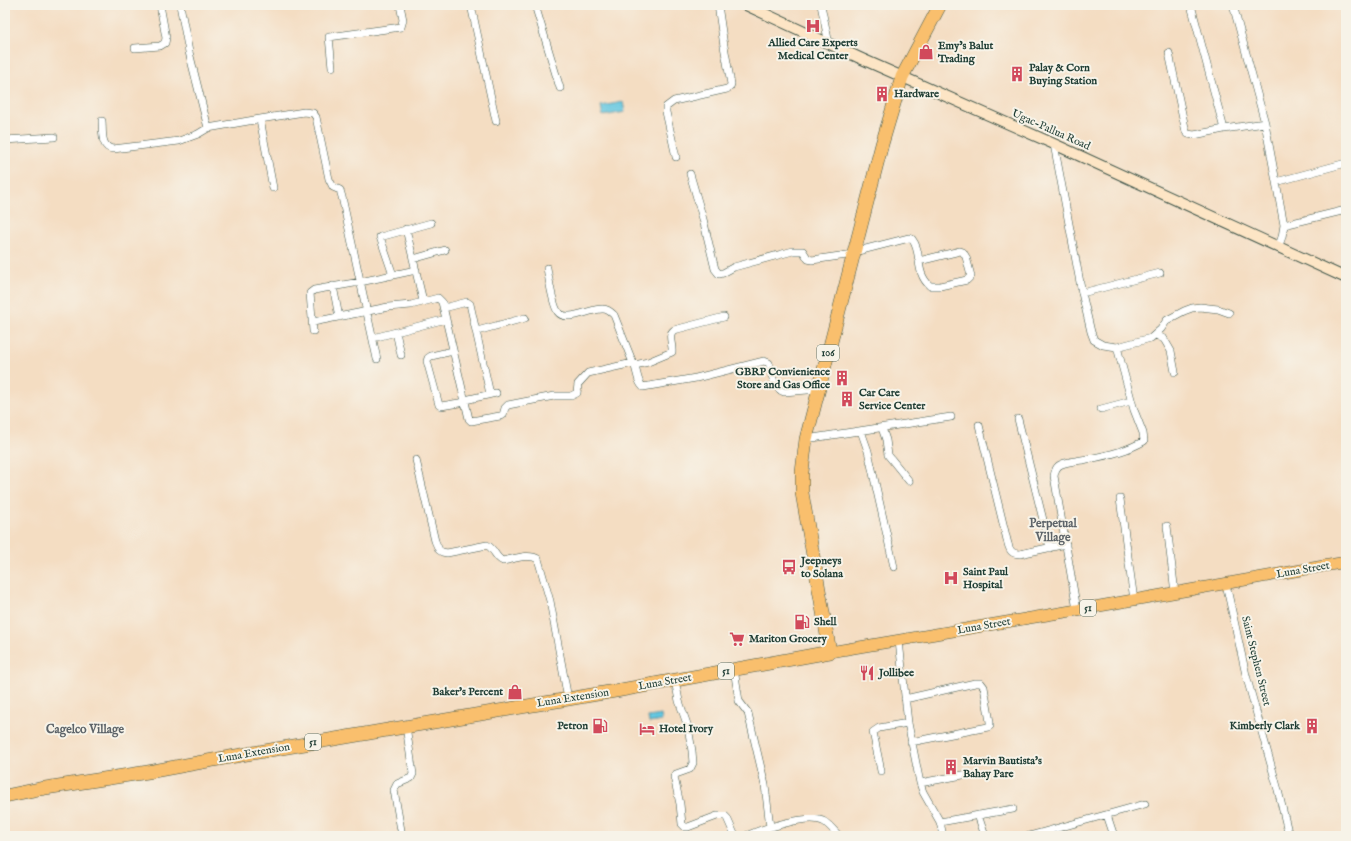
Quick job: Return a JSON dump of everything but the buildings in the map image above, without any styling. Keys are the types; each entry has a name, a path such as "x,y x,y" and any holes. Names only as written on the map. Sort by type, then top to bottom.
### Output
{"highway":[{"name":"106","path":"830,652 802,493 802,472 806,440 882,144 902,78 940,5"},
{"name":"Luna Street","path":"621,690 830,652"},
{"name":"Luna Extension","path":"5,796 621,690"}],"main road":[{"name":"Luna Street","path":"830,652 1346,562"}],"street":[{"path":"135,48 160,46 165,43 166,38 160,5"},
{"path":"180,5 189,52 208,128"},
{"path":"332,67 329,37 401,27 403,20 400,5"},
{"path":"471,5 496,121"},
{"path":"535,5 560,88"},
{"path":"676,157 666,107 674,101 727,89 731,84 718,5"},
{"name":"Ugac-Pallua Road","path":"746,5 902,78 1054,144 1346,278"},
{"path":"821,5 829,44"},
{"path":"1191,5 1224,129"},
{"path":"1233,5 1265,123 1284,225 1278,248"},
{"path":"1169,53 1186,132 1188,134 1194,135 1265,123"},
{"path":"102,120 104,143 108,148 179,141 198,134 208,128 304,112 313,113 316,117 329,179 333,187 340,190 377,359"},
{"path":"260,120 273,188"},
{"path":"5,140 54,137"},
{"path":"1054,144 1082,293 1094,340 1103,345 1117,347 1152,338 1167,320 1192,308 1200,307 1229,313"},
{"path":"1276,182 1346,163"},
{"path":"690,174 715,269 719,274 734,267 793,251 803,251 808,259 812,260 854,253 909,238 914,242 918,261 924,280 930,286 940,286 967,280 971,276 966,257 963,252 960,251 918,261"},
{"path":"1284,225 1346,210"},
{"path":"393,275 380,237 431,223"},
{"path":"406,229 423,301"},
{"path":"413,258 445,250"},
{"path":"547,268 555,305 558,312 566,316 604,309 610,311 614,315 643,387 696,378 764,361 769,363 775,385 780,391 784,392 819,389"},
{"path":"313,331 311,291 416,270"},
{"path":"1082,293 1160,273"},
{"path":"333,286 339,317"},
{"path":"313,322 388,307 411,305 423,301 438,298 440,299 444,308 469,419 471,421 503,415 505,408 508,405 554,396 571,396 577,394 578,384 588,373 648,362 672,352 670,335 674,330 724,317"},
{"path":"444,308 467,302 470,304 493,394 441,406 439,405 427,361 431,356 453,351"},
{"path":"477,331 525,318"},
{"path":"373,338 446,319"},
{"path":"396,332 401,355"},
{"path":"1156,335 1164,339 1171,351 1176,372"},
{"path":"1077,610 1057,501 1054,476 1055,470 1062,464 1127,449 1144,441 1117,347"},
{"path":"1101,409 1132,401"},
{"path":"806,440 952,417"},
{"path":"1018,419 1050,548"},
{"path":"979,425 1007,538 1012,552 1015,554 1020,554 1066,544"},
{"path":"882,428 886,440 888,455 909,481"},
{"path":"861,431 868,451 894,567"},
{"path":"416,460 431,529 439,550 447,553 488,545 491,547 496,556 503,561 529,556 534,556 538,559 550,601 568,699"},
{"path":"1120,499 1134,600"},
{"path":"1167,526 1175,593"},
{"name":"Saint Stephen Street","path":"1226,584 1246,675 1278,790 1289,836"},
{"path":"899,640 908,723 920,783 923,792 940,822 943,836"},
{"path":"734,669 739,701 748,713 765,785 770,827"},
{"path":"675,680 679,702 688,727 694,763 690,769 676,774 674,777 680,804 682,824 685,827 688,827 717,816 725,816 736,836"},
{"path":"905,699 975,683 981,683 984,687 990,722 990,726 988,727 911,742"},
{"path":"881,771 874,732 878,728 908,723"},
{"path":"402,836 394,790 397,784 411,778 413,774 406,726"},
{"path":"920,783 968,774"},
{"path":"1029,836 1145,804"},
{"path":"940,822 1013,809"},
{"path":"978,815 985,836"},
{"path":"1107,815 1114,836"},
{"path":"746,836 785,823 816,820 822,821 829,825 839,836"}],"water":[{"path":"623,102 625,112 603,116 601,106"},
{"path":"661,715 662,721 649,723 648,717"}],"place":[{"name":"Allied Care Experts Medical Center","path":"813,26"},
{"name":"Emy’s Balut Trading","path":"926,52"},
{"name":"Palay & Corn Buying Station","path":"1017,74"},
{"name":"Hardware","path":"882,94"},
{"name":"GBRP Convienience Store and Gas Office","path":"842,378"},
{"name":"Car Care Service Center","path":"847,399"},
{"name":"Jeepneys to Solana","path":"789,567"},
{"name":"Saint Paul Hospital","path":"951,578"},
{"name":"Shell","path":"802,622"},
{"name":"Mariton Grocery","path":"737,639"},
{"name":"Jollibee","path":"867,673"},
{"name":"Baker's Percent","path":"515,692"},
{"name":"Petron","path":"600,726"},
{"name":"Kimberly Clark","path":"1312,726"},
{"name":"Hotel Ivory","path":"647,729"},
{"name":"Marvin Bautista's Bahay Pare","path":"951,767"}],"district":[{"name":"Perpetual Village","path":"1053,530"},
{"name":"Cagelco Village","path":"85,729"}]}
